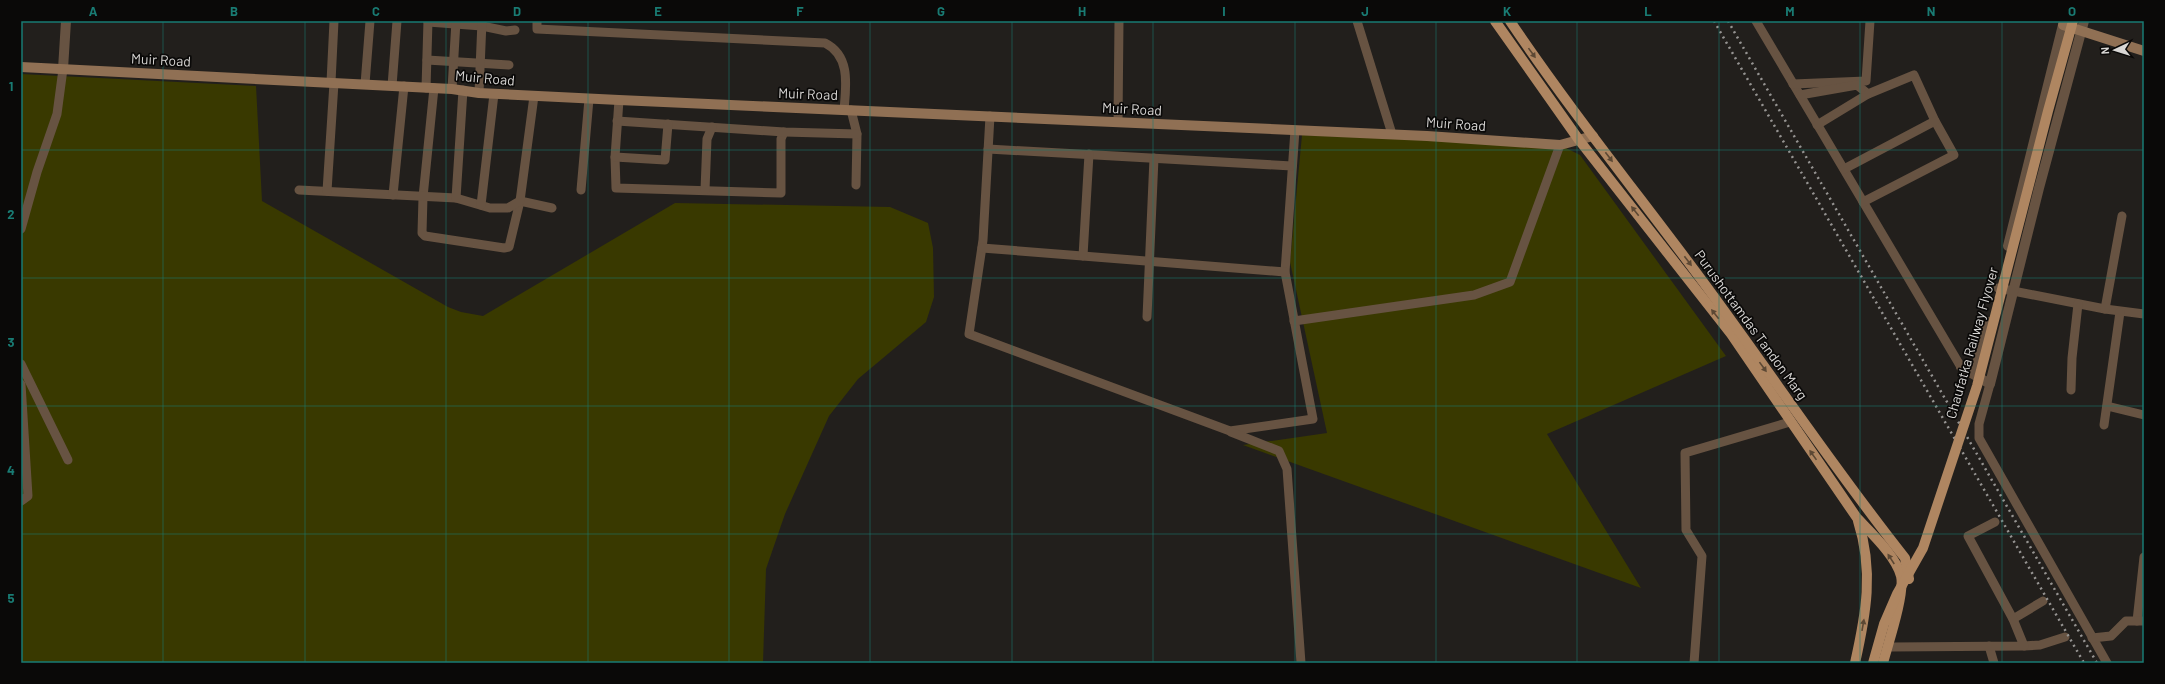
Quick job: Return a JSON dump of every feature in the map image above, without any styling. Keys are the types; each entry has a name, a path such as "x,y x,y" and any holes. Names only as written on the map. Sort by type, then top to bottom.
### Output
{"main road":[{"path":"1495,21 1579,140 1731,334 1857,518 1878,540 1899,571 1901,578 1900,598 1883,663"},
{"name":"Purushottamdas Tandon Marg","path":"1510,21 1593,136 1696,272 1764,368 1905,558 1909,578 1888,663"},
{"name":"Chaufatka Railway Flyover","path":"1873,663 1884,624 1897,594 1923,548 1929,534 1977,386 2046,118 2073,21"},
{"path":"2063,23 2081,31 2144,51"},
{"name":"Muir Road","path":"21,67 404,86 452,89 494,94 1392,134 1560,145 1593,136"},
{"path":"1855,663 1863,627 1868,576 1862,534 1857,518"}],"street":[{"path":"21,229 37,172 57,114 63,69 66,21"},
{"path":"327,191 334,21"},
{"path":"366,84 370,21"},
{"path":"392,86 394,21"},
{"path":"537,21 536,30 825,43 831,46 841,59 846,74 848,110 857,134 856,185"},
{"path":"1118,21 1118,122"},
{"path":"1358,21 1392,134"},
{"path":"1756,21 1961,368 1990,384"},
{"path":"1793,84 1866,81 1870,21"},
{"path":"2084,21 2039,188 1979,424 1979,438 2107,663"},
{"path":"515,30 498,30 482,23 428,22 427,60 430,88 422,233 425,236 504,248 509,247 520,201 534,96"},
{"path":"452,89 456,22"},
{"path":"479,93 482,23"},
{"path":"1974,374 1998,288 2063,23"},
{"path":"427,60 509,65"},
{"path":"1817,125 1868,94 1914,75 1935,121 1954,155 1863,202"},
{"path":"1800,95 1857,85 1868,94"},
{"path":"393,195 404,86"},
{"path":"456,198 463,90"},
{"path":"481,205 494,94"},
{"path":"581,190 589,98"},
{"path":"619,100 615,157 616,188 781,193 781,139 784,132"},
{"path":"990,116 982,248 969,334 1230,431 1279,451 1287,469 1301,663"},
{"path":"618,121 784,132 857,134"},
{"path":"1844,169 1935,121"},
{"path":"615,157 665,160 668,124"},
{"path":"705,190 707,139 712,127"},
{"path":"1230,431 1313,419 1285,272 1295,130"},
{"path":"1294,321 1474,295 1510,282 1560,145"},
{"path":"988,149 1292,166"},
{"path":"1083,256 1089,154"},
{"path":"1147,317 1154,158"},
{"path":"299,190 456,198 481,205 508,208 520,201 552,208"},
{"path":"2105,309 2122,216"},
{"path":"982,248 1285,272"},
{"path":"1998,288 2120,312 2144,314"},
{"path":"2071,390 2072,358 2078,304"},
{"path":"2104,425 2120,312"},
{"path":"21,364 68,460"},
{"path":"21,384 28,496 21,501"},
{"path":"2107,406 2144,415"},
{"path":"1694,663 1702,556 1686,530 1685,453 1790,422"},
{"path":"1995,522 1968,536 2013,619 2024,646"},
{"path":"2092,638 2111,636 2126,621 2141,621 2144,557"},
{"path":"2013,619 2043,602"},
{"path":"1892,647 2024,646 2040,645 2065,637"},
{"path":"1989,646 1994,663"}],"shaded area":[{"path":"21,74 256,86 262,201 448,307 461,312 483,316 675,203 890,207 928,223 933,248 934,297 926,322 858,379 829,416 785,514 766,569 763,663 21,663"},
{"path":"1302,135 1560,145 1580,155 1726,356 1547,434 1641,588 1243,445 1327,433 1290,262"}],"railway":[{"path":"1714,21 2084,663"},
{"path":"1728,21 2097,663"}]}
